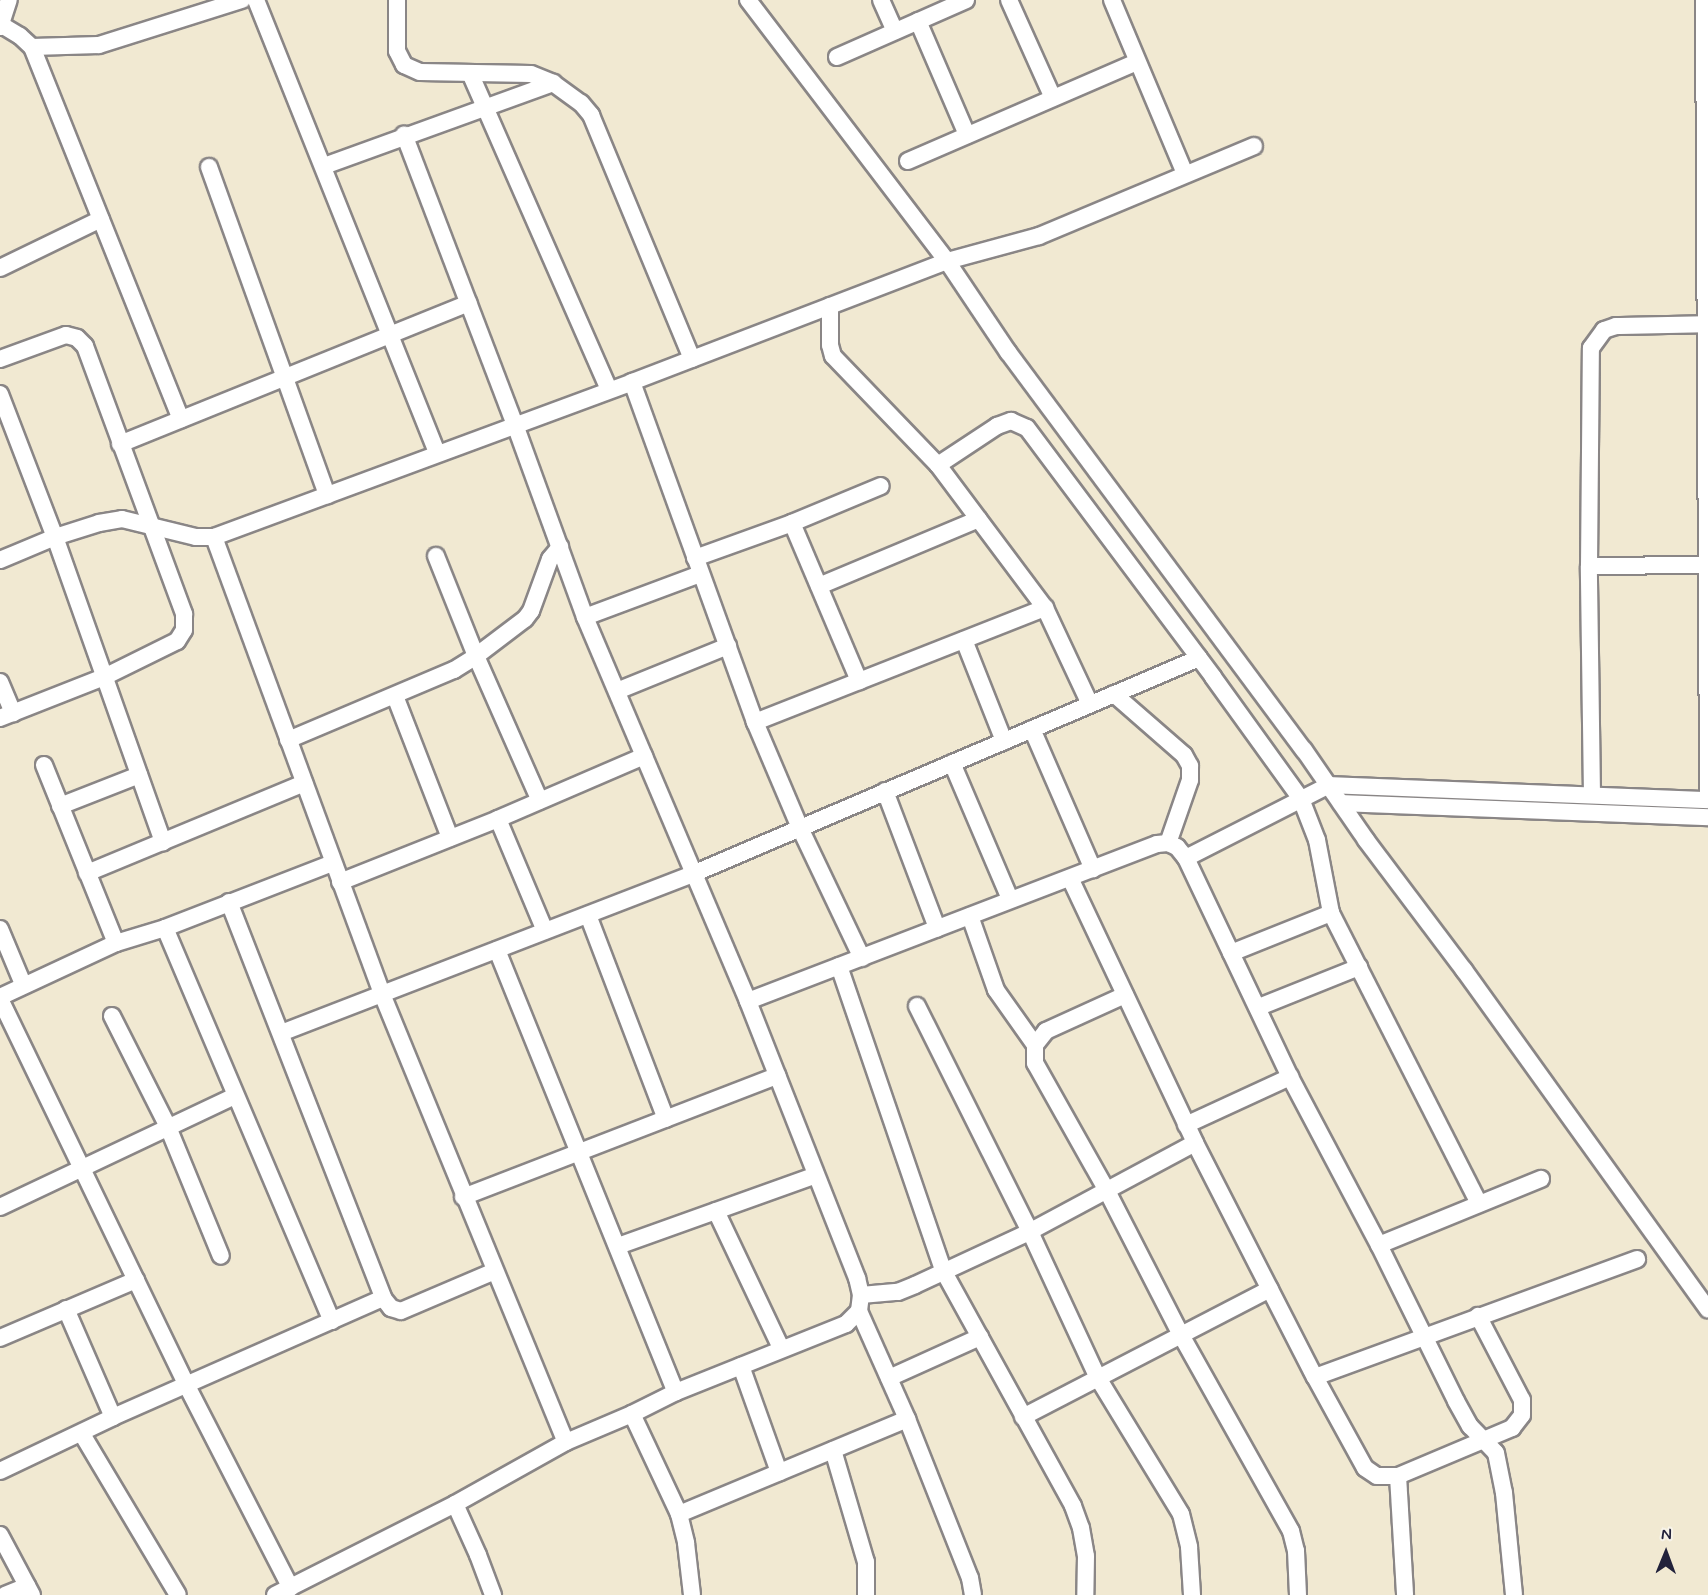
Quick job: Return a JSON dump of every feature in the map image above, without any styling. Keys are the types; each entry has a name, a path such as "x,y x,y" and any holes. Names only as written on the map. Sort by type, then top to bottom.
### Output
{"street":[{"path":"9,0 0,25 20,36 32,47 181,420"},
{"path":"32,47 99,45 242,0"},
{"path":"256,0 437,453"},
{"path":"397,0 397,51 404,64 420,72 531,74 553,83 581,103 591,115 692,359"},
{"path":"748,0 947,261 1008,352 1329,785 1708,1310"},
{"path":"881,0 895,31"},
{"path":"1009,0 1053,98"},
{"path":"1112,0 1185,174"},
{"path":"1186,858 1329,785 1708,799 1704,0"},
{"path":"837,57 958,2"},
{"path":"918,21 967,135"},
{"path":"908,161 1137,62"},
{"path":"470,73 609,390"},
{"path":"324,166 404,135 553,83"},
{"path":"404,135 515,425 585,617 748,1001 857,1278 860,1303 970,1578 973,1595"},
{"path":"0,560 55,537 99,523 123,519 196,537 214,537 632,382 947,261 1039,236 1254,146"},
{"path":"209,167 327,495"},
{"path":"0,268 101,219"},
{"path":"120,444 469,303"},
{"path":"830,306 830,345 833,356 938,465 1045,608 1090,704"},
{"path":"1592,795 1589,566 1591,348 1604,330 1616,326 1706,324"},
{"path":"0,359 66,335 77,338 85,346 149,526 184,614 184,630 177,641 104,677 7,716 0,682"},
{"path":"632,382 755,722 800,828 862,957"},
{"path":"0,394 55,537 163,842"},
{"path":"938,465 997,426 1011,421 1027,428 1199,658 1301,800 1317,840 1331,913 1479,1204"},
{"path":"585,617 792,523 881,486"},
{"path":"819,586 978,519"},
{"path":"792,523 859,681"},
{"path":"214,537 382,994 463,1197 566,1442"},
{"path":"288,740 454,670 476,656 525,619 531,611 550,559 560,547"},
{"path":"436,556 476,656 540,801"},
{"path":"1589,566 1707,565"},
{"path":"755,722 1045,608"},
{"path":"964,640 1004,741"},
{"path":"617,692 728,646"},
{"path":"281,1033 695,873 1199,658"},
{"path":"1114,694 1184,755 1190,766 1190,780 1168,843"},
{"path":"394,696 450,838"},
{"path":"1032,729 1093,869"},
{"path":"340,882 498,819 644,756"},
{"path":"952,763 1010,899"},
{"path":"44,765 116,943"},
{"path":"60,806 139,775"},
{"path":"87,873 304,783"},
{"path":"885,791 938,928"},
{"path":"1341,803 1708,817"},
{"path":"498,819 545,931"},
{"path":"748,1001 1157,844 1168,843 1177,847 1186,858 1259,1006 1290,1077 1379,1245 1470,1426 1496,1453 1501,1466 1514,1595"},
{"path":"333,863 165,928 116,943 23,984 0,998 283,1591 455,1504 566,1442 632,1414 676,1392 781,1348 846,1324 860,1303 898,1292 1029,1232 1195,1143"},
{"path":"1070,878 1186,1125 1315,1377 1365,1468 1377,1476 1398,1476 1512,1428 1522,1415 1522,1400 1478,1316"},
{"path":"230,902 383,1298 391,1308 401,1311 495,1272"},
{"path":"1231,953 1331,913"},
{"path":"588,915 666,1119"},
{"path":"969,916 996,990 1035,1045 1035,1062 1106,1189 1181,1335 1291,1531 1296,1551 1298,1595"},
{"path":"165,928 332,1321"},
{"path":"0,929 23,984"},
{"path":"497,950 676,1392"},
{"path":"838,966 944,1272 1073,1506 1081,1528 1086,1556 1085,1595"},
{"path":"1259,1006 1359,967"},
{"path":"1035,1045 1046,1031 1125,995"},
{"path":"917,1006 1029,1232 1098,1378 1181,1514 1189,1547 1192,1595"},
{"path":"112,1016 168,1127 221,1256"},
{"path":"463,1197 777,1076"},
{"path":"1186,1125 1290,1077"},
{"path":"0,1207 235,1096"},
{"path":"618,1246 816,1175"},
{"path":"1379,1245 1541,1179"},
{"path":"716,1211 781,1348"},
{"path":"1315,1377 1637,1259"},
{"path":"0,1338 136,1280"},
{"path":"1023,1416 1270,1289"},
{"path":"0,1471 82,1434 113,1417 383,1298"},
{"path":"66,1310 113,1417"},
{"path":"889,1377 980,1337"},
{"path":"741,1366 779,1472"},
{"path":"632,1414 679,1514 686,1543 692,1595"},
{"path":"679,1514 907,1419"},
{"path":"82,1434 178,1595"},
{"path":"833,1450 866,1562 866,1595"},
{"path":"1398,1476 1405,1595"},
{"path":"455,1504 493,1595"},
{"path":"0,1535 30,1590 5,1595"}]}
